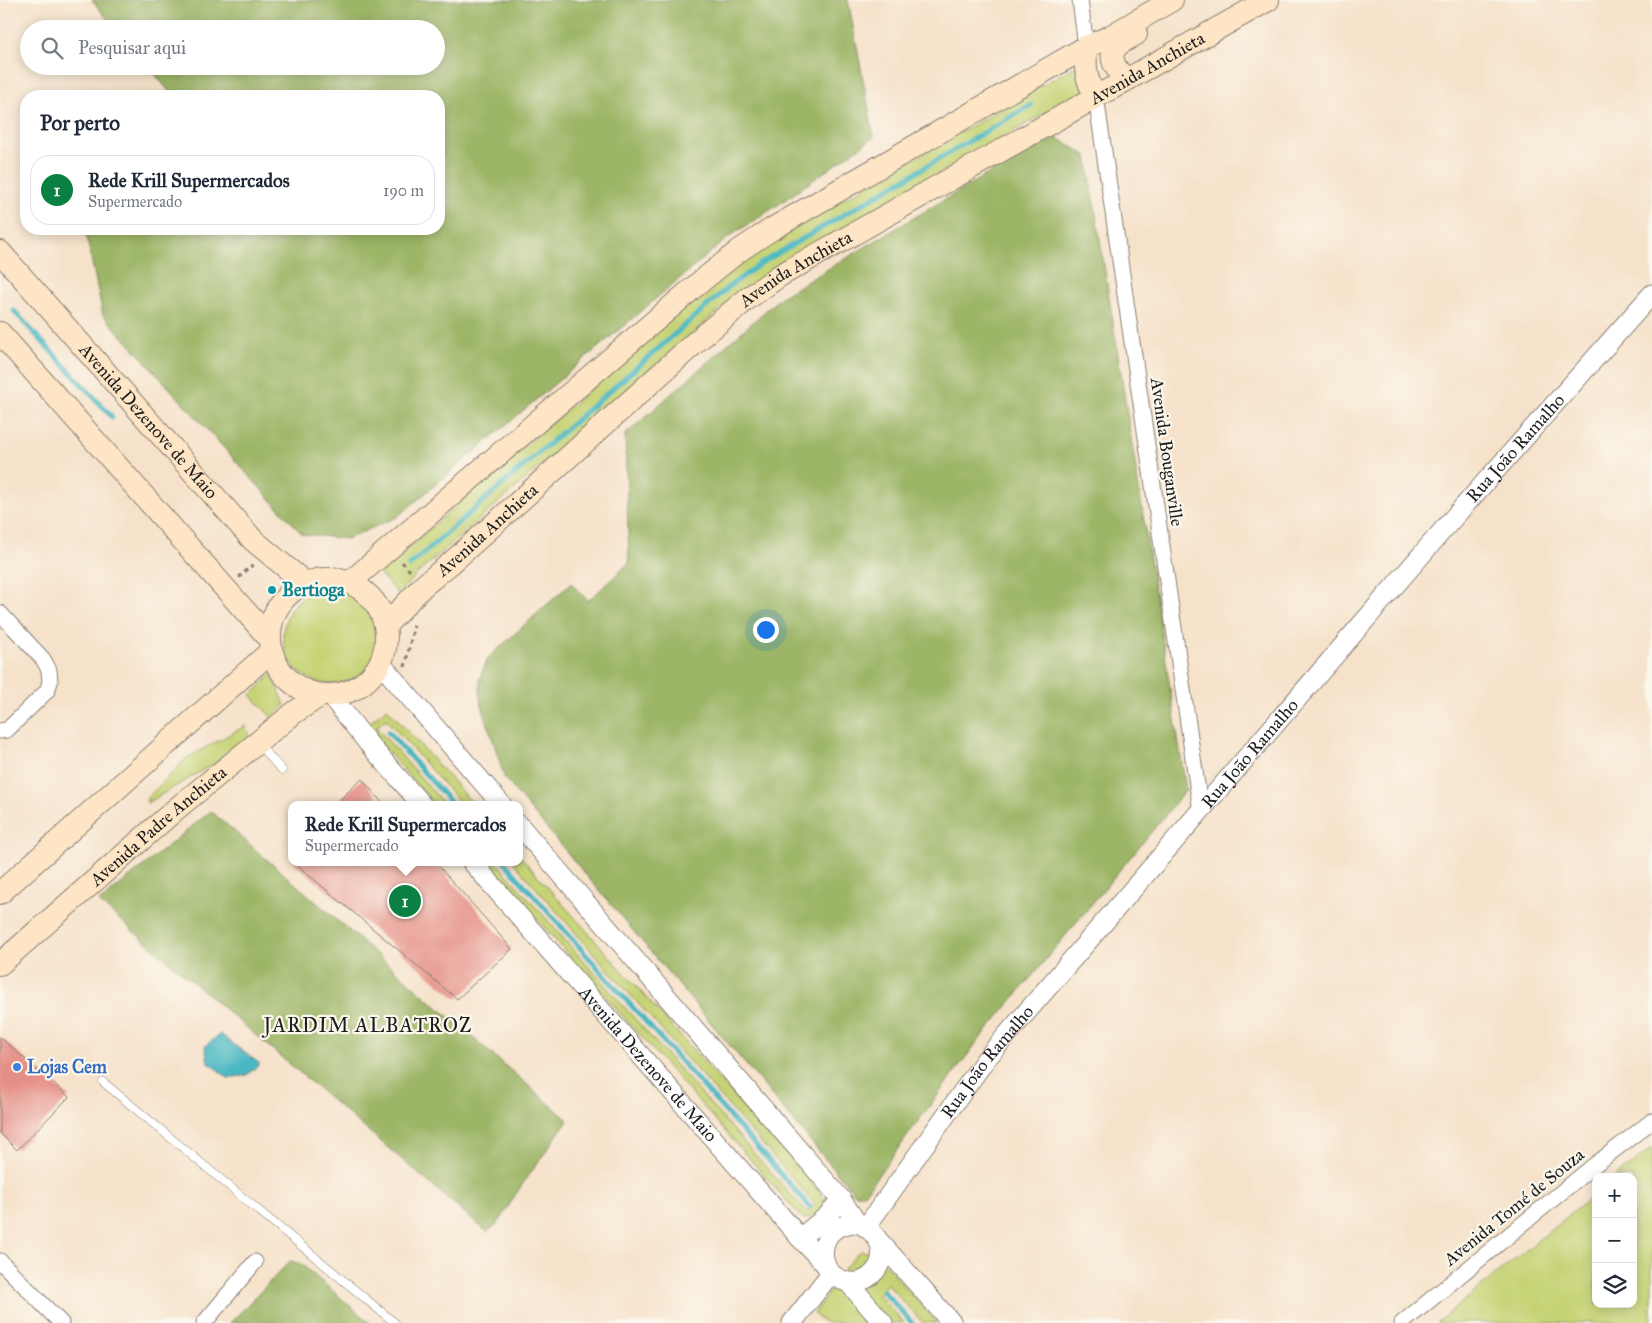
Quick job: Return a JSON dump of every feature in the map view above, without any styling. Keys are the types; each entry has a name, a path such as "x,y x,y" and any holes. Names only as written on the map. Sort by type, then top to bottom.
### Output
{"main road":[{"path":"349,582 740,250 829,196 1086,47 1109,37 1172,0"},
{"path":"1129,78 1122,76 1117,71 1113,61 1113,52 1117,46 1173,12 1183,0"},
{"name":"Avenida Anchieta","path":"386,626 423,586 451,563 698,340 779,276 1268,0"},
{"path":"1086,47 1086,74 1096,97"},
{"name":"Avenida Dezenove de Maio","path":"0,252 253,540 305,583"},
{"path":"0,333 270,645 278,667 289,681 304,691 326,696 346,693 360,687 372,677 380,664 386,645 386,626 379,607 366,592 349,582 334,579 320,579 305,583 293,590 276,611 271,625 270,645 0,893"},
{"name":"Avenida Padre Anchieta","path":"0,964 176,809 294,712 326,696"}],"street":[{"path":"1080,0 1086,47"},
{"name":"Avenida Bouganville","path":"1096,97 1201,812"},
{"name":"Rua João Ramalho","path":"862,1225 986,1059 1062,969 1201,812 1449,523 1652,294"},
{"path":"0,612 43,659 48,670 50,682 47,691 7,730 0,731"},
{"path":"380,664 499,801"},
{"path":"326,696 419,801"},
{"path":"523,830 862,1225 874,1234 952,1323"},
{"name":"Avenida Dezenove de Maio","path":"475,866 828,1268"},
{"name":"Avenida Tomé de Souza","path":"1402,1323 1592,1167 1652,1121"},
{"path":"800,1238 828,1215 841,1199"},
{"path":"862,1225 837,1228 829,1235 824,1244 823,1254 828,1268 839,1279 848,1282 859,1282 868,1278 876,1271 882,1257 880,1242"},
{"path":"0,1260 61,1323"},
{"path":"204,1323 254,1262"},
{"path":"792,1323 828,1268"},
{"path":"848,1282 883,1323"}],"lane":[{"path":"258,743 282,770"},
{"path":"103,1082 395,1323"}],"green space":[{"path":"92,0 848,0 874,137 775,207 730,236 397,517 347,539 302,534 103,315 86,235 445,235 445,90 168,90 156,75 445,75 445,20 109,20"},
{"path":"1077,65 1086,90 806,249 730,301 419,572 398,594 379,573 708,287 769,242"},
{"path":"1053,135 1087,156 1186,790 975,1045 864,1194 855,1194 505,779 480,699 480,678 488,658 571,583 588,601 629,563 625,435 781,297"},
{"path":"331,588 349,592 365,602 375,618 379,636 375,654 365,670 349,680 331,684 313,680 297,670 287,654 283,636 287,618 297,602 313,592"},
{"path":"272,674 285,705 272,718 251,695"},
{"path":"387,708 470,801 458,801 386,719 376,727 441,801 431,801 365,726"},
{"path":"245,726 251,737 220,760 147,803 147,798 187,758"},
{"path":"211,811 568,1120 517,1192 500,1221 487,1232 99,902"},
{"path":"523,859 816,1188 824,1198 824,1207 811,1217 804,1219 795,1210 490,866 500,866 806,1212 815,1204 517,866 523,866"},
{"path":"1652,1148 1652,1323 1437,1323 1592,1196 1592,1308 1637,1308 1637,1173 1620,1173"},
{"path":"860,1251 870,1252 884,1263 937,1323 923,1323 887,1284 878,1294 904,1323 825,1323 814,1314 847,1265"},
{"path":"290,1261 301,1264 370,1323 230,1323"}],"water":[{"path":"220,1034 260,1064 247,1075 228,1078 208,1062 205,1046"}],"building":[{"path":"362,779 381,801 338,801"},
{"path":"298,866 439,866 512,949 457,999"},
{"name":"Lojas Cem","path":"0,1037 69,1097 17,1150 0,1133"}],"waterway":[{"path":"409,566 731,285 763,262 1031,105"},
{"path":"14,311 112,417"},
{"path":"388,732 449,801"},
{"path":"508,866 810,1207"},
{"path":"883,1291 912,1323"}],"place":[{"name":"Bertioga","path":"272,590"},
{"name":"Rede Krill Supermercados","path":"405,901"},
{"name":"Lojas Cem","path":"17,1067"}],"district":[{"name":"JARDIM ALBATROZ","path":"368,1025"}]}
